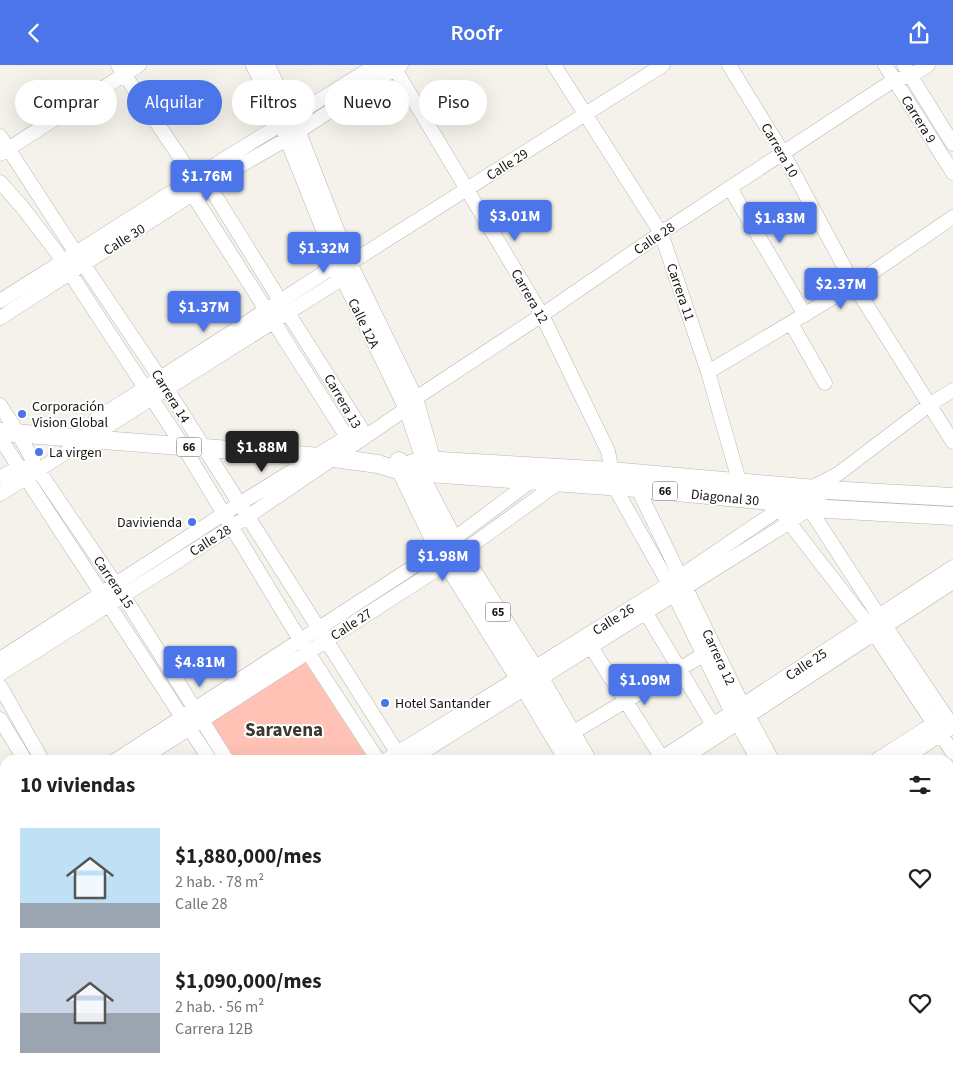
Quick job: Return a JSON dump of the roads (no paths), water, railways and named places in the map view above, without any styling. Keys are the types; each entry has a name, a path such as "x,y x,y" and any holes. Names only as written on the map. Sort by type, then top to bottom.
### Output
{"main road":[{"name":"Diagonal 30","path":"0,432 334,458 378,464 634,481 740,484 827,491 953,497"},
{"name":"Diagonal 30","path":"419,466 558,483 613,479"},
{"name":"65","path":"419,466 450,551 529,678 572,733 584,755"},
{"name":"Diagonal 30","path":"634,481 784,506 951,519"},
{"name":"65","path":"529,678 566,755"}],"street":[{"path":"4,151 121,70 138,65"},
{"name":"Calle 12A","path":"253,65 262,80"},
{"name":"Calle 12A","path":"268,65 273,80"},
{"name":"Calle 30","path":"315,103 376,65"},
{"name":"Carrera 11","path":"554,65 661,233 708,372 740,484"},
{"name":"Calle 29","path":"38,470 107,427 163,383 270,315 280,301 342,268 663,65"},
{"name":"Carrera 10","path":"729,65 783,153 854,285 953,442"},
{"name":"Carrera 9","path":"885,65 953,173"},
{"name":"Calle 28","path":"0,674 110,604 119,589 224,513 416,398 542,315 661,233 894,80 906,69 928,65"},
{"name":"Calle 30","path":"80,258 293,136 394,66"},
{"name":"Carrera 12","path":"394,66 542,315 608,451 634,481 678,586 704,655 740,715 768,755"},
{"name":"Carrera 9","path":"906,69 951,135"},
{"path":"121,70 194,178 208,183"},
{"name":"Calle 30","path":"0,318 66,268 194,178 280,125"},
{"name":"Calle 12A","path":"288,125 342,268 403,405 419,466"},
{"path":"934,143 951,135"},
{"name":"Carrera 14","path":"0,136 4,151 32,187 163,383 318,629 393,755"},
{"path":"193,195 194,178"},
{"name":"Carrera 14","path":"0,182 55,250 149,393 304,646 375,755"},
{"name":"Carrera 13","path":"208,183 288,313 356,435"},
{"path":"11,194 32,187"},
{"path":"730,188 805,315"},
{"name":"Carrera 13","path":"193,195 270,315 356,435"},
{"path":"708,372 854,285 953,217"},
{"name":"Calle 30","path":"0,301 66,268"},
{"name":"Calle 12A","path":"342,268 416,398 419,466"},
{"name":"Calle 29","path":"270,315 288,313 334,283 342,268"},
{"path":"792,323 825,383"},
{"name":"Calle 26","path":"417,755 529,678 591,647 646,613 678,586 784,506 809,489 838,474 953,390"},
{"name":"Carrera 15","path":"0,405 38,470 119,589 224,755"},
{"name":"Calle 28","path":"0,659 101,593 119,589 247,517 334,458 356,435"},
{"name":"Carrera 15","path":"0,437 207,755"},
{"name":"Carrera 12","path":"608,451 613,479 678,586 740,715 756,755"},
{"path":"0,478 38,470"},
{"path":"0,494 22,472"},
{"name":"Calle 26","path":"400,755 678,586 790,522 827,491 838,474"},
{"name":"Calle 27","path":"304,646 325,641 450,551 531,481"},
{"name":"Calle 27","path":"146,755 198,714 304,646 318,629 450,551 558,483"},
{"path":"784,506 790,522 877,625 947,723 953,753"},
{"path":"809,507 877,625"},
{"name":"Calle 25","path":"877,625 953,567"},
{"name":"Calle 25","path":"687,755 740,715 877,625 953,582"},
{"path":"646,613 713,725"},
{"path":"591,647 658,755"},
{"path":"572,733 704,655"},
{"path":"0,686 39,755"},
{"name":"Calle 25","path":"666,755 713,725 740,715"},
{"path":"0,719 22,755"},
{"name":"Calle 27","path":"125,755 186,723"},
{"path":"886,755 947,723"},
{"path":"908,755 947,723"}],"place":[{"name":"Corporación Vision Global","path":"22,414"},
{"name":"La virgen","path":"39,452"},
{"name":"Davivienda","path":"192,522"},
{"name":"Hotel Santander","path":"385,703"}],"district":[{"name":"Saravena","path":"284,729"}]}
